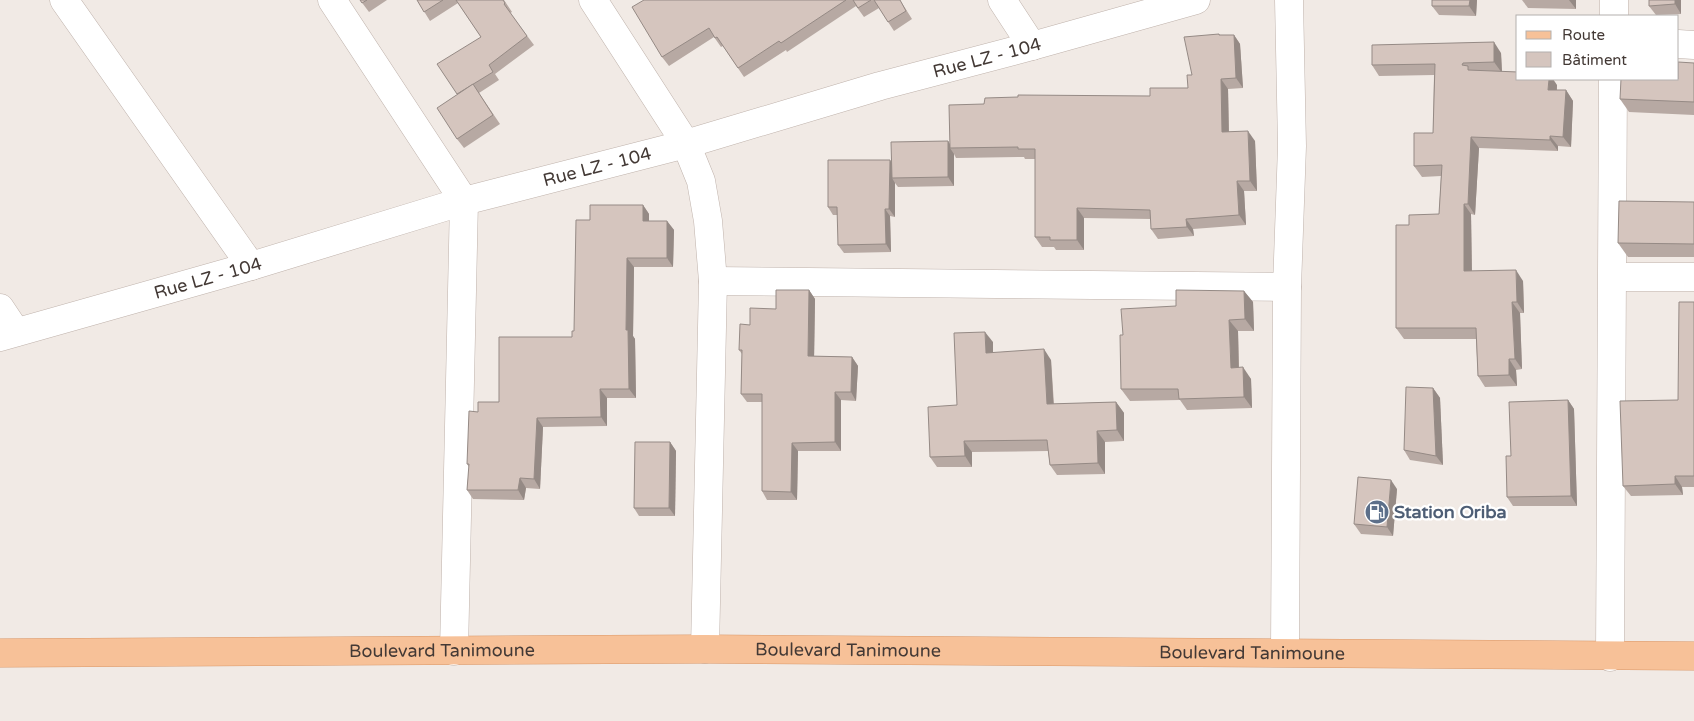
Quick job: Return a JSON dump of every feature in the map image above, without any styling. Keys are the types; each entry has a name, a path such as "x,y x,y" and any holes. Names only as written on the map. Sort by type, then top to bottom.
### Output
{"main road":[{"name":"Boulevard Tanimoune","path":"0,652 705,650 1285,652 1610,657 1694,656"}],"street":[{"path":"64,0 252,266"},
{"path":"332,0 464,201 454,651"},
{"path":"1002,0 1032,46"},
{"name":"Rue LZ - 104","path":"8,334 252,266 464,201 686,144 880,86 1196,0"},
{"path":"1285,652 1287,287 1292,146 1289,0"},
{"path":"1614,0 1614,15"},
{"path":"601,3 686,144 701,181 708,221 713,281 705,650"},
{"path":"1679,44 1694,45"},
{"path":"1610,657 1613,80"},
{"path":"1613,277 1694,277"},
{"path":"713,281 1287,287"},
{"path":"0,308 8,334"}],"building":[{"path":"417,0 443,0 424,12"},
{"path":"456,0 503,0 527,36 489,65 493,72 457,94 437,64 481,37"},
{"path":"644,0 846,0 781,43 779,41 738,68 709,28 662,57 632,7"},
{"path":"853,0 871,0 858,8"},
{"path":"874,0 900,0 906,11 888,22"},
{"path":"1432,0 1470,0 1469,6 1432,6"},
{"path":"1649,0 1675,0 1675,4 1649,6"},
{"path":"1219,34 1234,35 1236,78 1221,79 1222,132 1248,131 1250,181 1237,181 1239,215 1186,219 1187,227 1151,229 1150,210 1077,208 1077,240 1050,240 1050,237 1035,237 1035,149 1018,149 1018,147 950,148 949,105 984,104 985,98 1018,97 1018,95 1150,96 1150,88 1188,88 1187,75 1192,75 1184,37"},
{"path":"1494,42 1494,62 1463,63 1462,65 1468,66 1468,70 1516,72 1516,80 1549,80 1548,90 1566,90 1563,137 1550,136 1550,140 1471,137 1468,204 1464,204 1464,271 1516,270 1517,302 1512,302 1515,359 1509,359 1509,375 1478,376 1476,328 1396,328 1396,225 1409,225 1409,215 1439,214 1442,165 1414,166 1414,133 1433,133 1435,64 1372,65 1372,45"},
{"path":"1679,62 1694,63 1694,102 1620,99 1621,80 1679,80"},
{"path":"473,84 493,115 457,139 437,108"},
{"path":"948,141 948,177 892,178 891,142"},
{"path":"828,160 890,160 889,209 885,209 886,244 838,245 837,207 828,207"},
{"path":"1619,201 1694,202 1694,244 1618,243"},
{"path":"590,205 643,205 643,221 667,221 667,258 627,258 626,330 628,330 629,389 600,389 601,417 537,418 534,479 520,478 518,490 467,490 469,411 478,412 478,402 499,402 499,337 572,337 572,331 574,331 576,220 590,220"},
{"path":"776,290 809,290 808,356 852,357 851,392 835,392 835,442 792,443 791,492 762,491 762,394 741,394 742,350 739,350 740,324 750,325 750,308 776,309"},
{"path":"1176,290 1244,291 1245,319 1229,320 1231,368 1243,367 1244,397 1179,399 1178,389 1121,389 1120,335 1123,335 1121,309 1176,306"},
{"path":"1679,302 1694,302 1694,476 1675,476 1675,484 1623,486 1620,401 1678,400"},
{"path":"985,332 986,353 1044,349 1047,404 1116,402 1117,430 1097,431 1098,463 1050,465 1047,440 964,441 965,456 930,457 928,407 957,405 954,333"},
{"path":"1406,387 1433,388 1436,456 1404,450"},
{"path":"1568,400 1571,496 1507,497 1506,456 1511,456 1509,402"},
{"path":"635,442 670,442 669,508 634,508"},
{"path":"1358,477 1391,480 1387,527 1354,524"}],"place":[{"name":"Station Oriba","path":"1377,512"}]}
